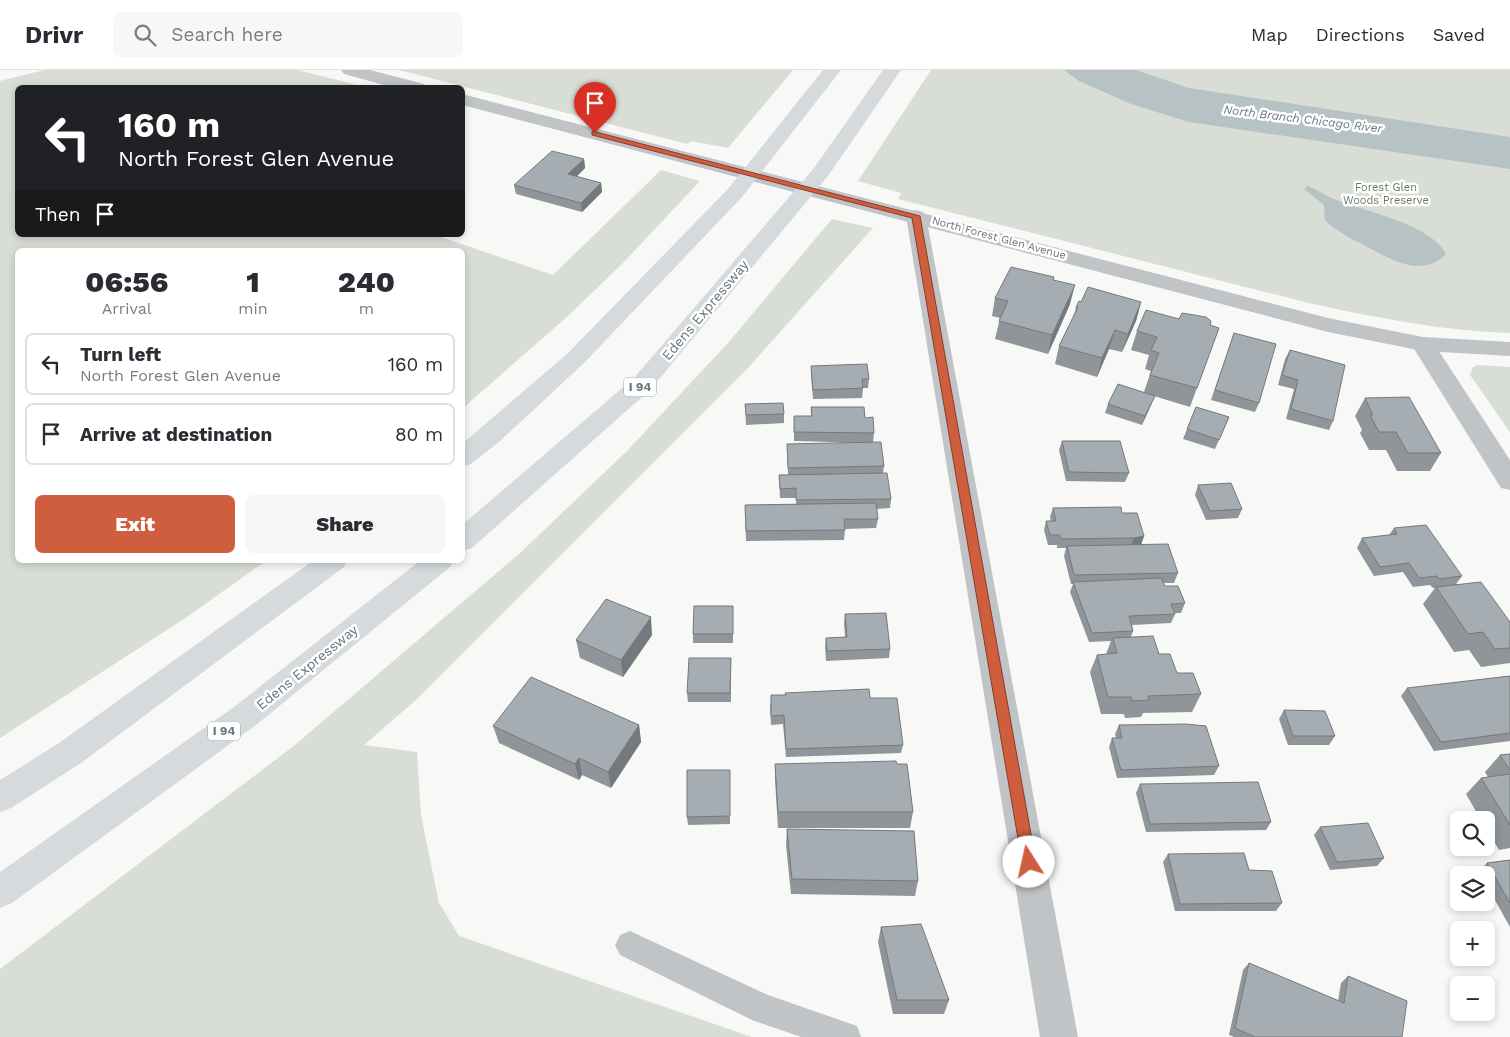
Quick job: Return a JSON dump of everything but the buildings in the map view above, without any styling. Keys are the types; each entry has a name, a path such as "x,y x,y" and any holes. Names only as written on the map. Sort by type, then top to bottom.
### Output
{"highway":[{"path":"465,456 491,435 576,358 735,194 832,70"},
{"name":"Edens Expressway","path":"465,538 642,384 821,172 892,70"},
{"path":"0,798 70,753 330,563"},
{"name":"Edens Expressway","path":"0,892 245,716 436,563"}],"street":[{"path":"350,70 407,85"},
{"name":"North Forest Glen Avenue","path":"465,100 1328,325 1423,344 1510,349"},
{"path":"916,216 1060,1037"},
{"path":"1423,344 1510,481"}],"lane":[{"path":"630,945 763,1009 846,1037"}],"green space":[{"path":"44,70 298,70 357,85 15,85 15,237 441,237 553,275 661,170 700,181 623,263 569,315 465,406 465,248 15,248 15,563 263,563 187,617 0,738 0,81"},
{"path":"399,70 793,70 728,148 691,141 687,144 465,87 465,85 457,85"},
{"name":"Forest Glen Woods Preserve","path":"931,70 1510,70 1510,333 1436,327 1313,304 898,199 901,193 858,181"},
{"path":"832,219 873,228 748,368 417,699 364,745 417,752 421,815 439,903 459,936 752,1037 0,1037 0,969 295,745 520,553 627,451 728,343"},
{"path":"1478,365 1510,367 1510,432 1470,375 1473,367"}],"water":[{"name":"North Branch Chicago River","path":"1064,70 1136,70 1189,88 1510,137 1510,169 1189,122 1131,104 1079,81"},
{"path":"1308,186 1336,200 1413,227 1438,244 1446,254 1437,261 1427,265 1416,266 1384,256 1343,234 1329,224 1325,220 1324,205 1304,189"}],"route":[{"path":"595,133 916,216 1029,862"}]}
